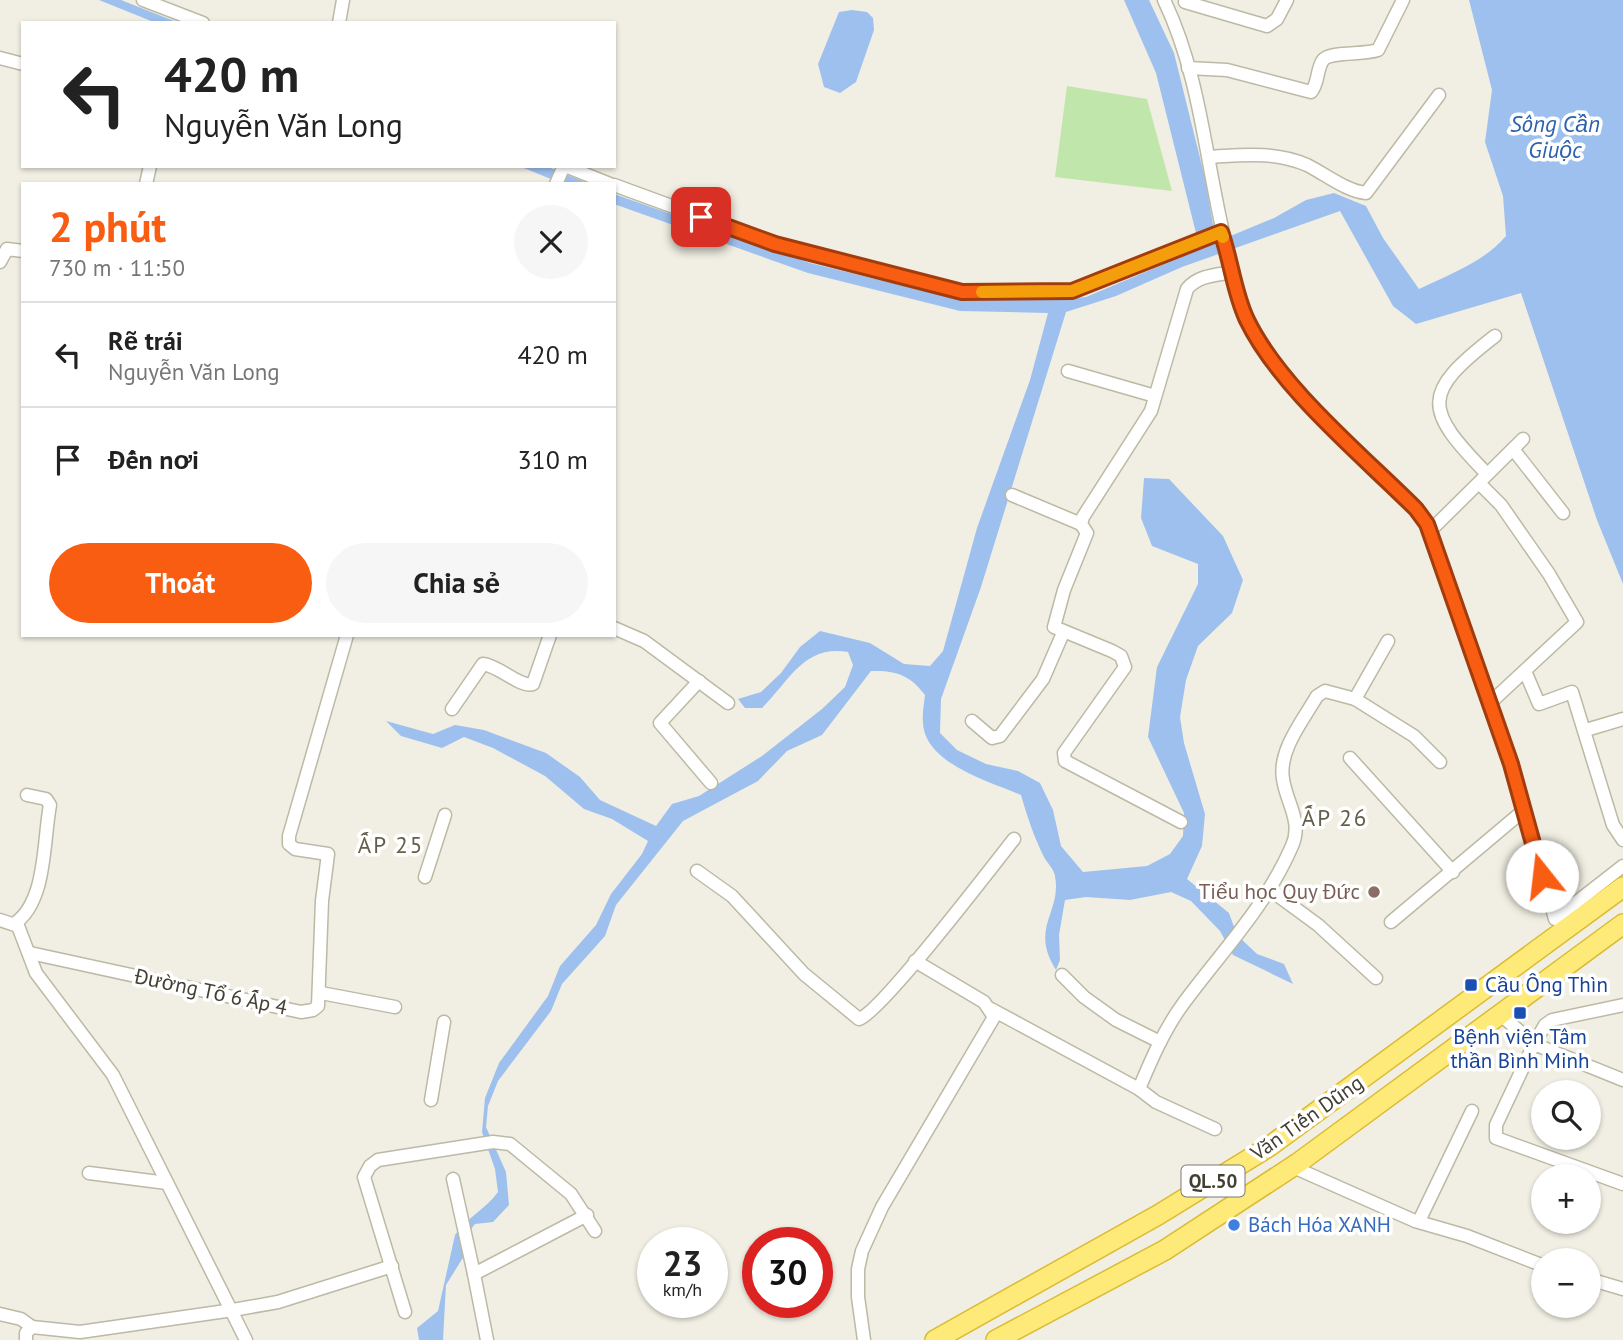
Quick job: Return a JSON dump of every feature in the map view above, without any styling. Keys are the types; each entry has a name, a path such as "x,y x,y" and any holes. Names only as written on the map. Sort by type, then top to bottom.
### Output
{"highway":[{"name":"Văn Tiến Dũng","path":"935,1340 1158,1215 1270,1146 1623,887"},
{"name":"Văn Tiến Dũng","path":"996,1340 1165,1250 1293,1167 1623,925"}],"street":[{"path":"143,0 177,18"},
{"path":"339,21 343,0"},
{"path":"1164,0 1188,68 1209,157 1222,234 1245,317 1265,350 1304,399 1416,509 1430,531 1511,764 1555,919 1623,866"},
{"path":"1172,17 1185,1 1267,26 1278,19 1287,0"},
{"path":"1188,68 1227,70 1311,92 1323,60 1329,56 1378,50 1403,0"},
{"path":"0,58 21,63"},
{"path":"1209,157 1254,154 1277,156 1304,164 1366,193 1439,95"},
{"path":"580,169 606,182"},
{"path":"616,186 775,244 962,292 1072,291 1222,234"},
{"path":"0,262 6,249 21,251"},
{"path":"1081,524 1088,508 1151,411 1187,289 1193,282 1204,277 1233,272"},
{"path":"1490,703 1577,622 1549,575 1447,431 1438,407 1442,386 1466,358 1495,337"},
{"path":"1068,371 1155,396"},
{"path":"1430,531 1523,439"},
{"path":"1513,449 1563,513"},
{"path":"1012,495 1081,524 1087,533 1064,590 1054,627 1121,656 1125,667 1065,753 1065,761 1181,822"},
{"path":"616,629 644,641 728,703"},
{"path":"972,722 992,738 999,737 1043,679 1063,633"},
{"name":"Đường Tổ 6 Ấp 4","path":"30,953 301,1012 318,1006 321,993 322,901 327,854 295,849 289,844 289,836 346,637"},
{"path":"452,709 483,664 499,668 522,684 533,684 549,637"},
{"path":"1355,699 1388,641"},
{"path":"1525,671 1539,704 1572,692 1623,840"},
{"path":"699,681 660,723 711,783"},
{"path":"1139,1089 1160,1042 1183,1005 1244,929 1294,844 1296,823 1283,779 1287,750 1317,696 1325,691 1355,699 1414,736 1440,762"},
{"path":"1586,730 1623,719"},
{"path":"1350,758 1453,872"},
{"path":"14,923 24,917 34,896 50,806 46,799 27,795"},
{"path":"1391,922 1523,811"},
{"path":"425,877 445,815"},
{"path":"697,871 732,896 804,974 856,1018 867,1015 915,961 1014,839"},
{"path":"1269,889 1318,925 1376,978"},
{"path":"0,920 14,923 21,931 36,973 113,1075 246,1340"},
{"path":"915,961 991,1009 1139,1089 1156,1102 1215,1129"},
{"path":"1062,975 1084,997 1116,1020 1160,1042"},
{"path":"321,993 395,1007"},
{"path":"1623,1005 1552,1020 1545,1025 1496,1125 1496,1138 1623,1184"},
{"path":"864,1340 858,1297 858,1269 862,1251 881,1207 994,1017 991,1009"},
{"path":"1501,1015 1534,1044 1623,1080"},
{"path":"431,1100 444,1022"},
{"path":"1419,1221 1472,1111"},
{"path":"405,1312 364,1177 370,1166 378,1160 492,1142 510,1144 571,1194 595,1231"},
{"path":"1293,1167 1419,1221 1531,1261"},
{"path":"89,1173 167,1183"},
{"path":"453,1179 487,1340"},
{"path":"474,1275 587,1215"},
{"path":"0,1314 21,1319 32,1327 97,1335 278,1302 392,1266"},
{"path":"1601,1283 1623,1289"},
{"path":"26,1340 26,1333 32,1327"}],"green space":[{"path":"1067,86 1147,99 1172,191 1055,177"}],"water":[{"path":"99,0 121,0 174,21 151,21"},
{"name":"Sông Cần Giuộc","path":"1124,0 1149,0 1174,53 1205,178 1216,242 1274,218 1306,200 1334,193 1366,206 1383,238 1419,289 1477,260 1506,236 1503,196 1485,142 1492,90 1469,0 1623,0 1623,584 1597,520 1521,293 1416,324 1393,306 1340,211 1182,267 1116,296 1066,312 981,587 941,699 940,733 957,750 986,764 1018,771 1040,783 1053,810 1061,846 1083,872 1147,866 1170,854 1183,836 1184,813 1148,737 1157,667 1198,584 1198,564 1152,546 1141,518 1144,478 1169,479 1223,536 1243,580 1232,613 1198,646 1186,680 1180,717 1184,743 1205,814 1202,846 1187,879 1229,913 1237,935 1257,954 1284,964 1293,984 1233,955 1220,931 1191,901 1171,892 1130,900 1086,897 1065,900 1059,935 1060,960 1056,970 1045,942 1056,889 1055,876 1037,842 1021,795 962,770 947,760 935,750 927,737 923,720 925,695 902,675 871,671 822,735 787,751 758,781 683,821 616,905 605,936 562,984 551,1011 498,1081 488,1106 486,1127 506,1172 509,1205 493,1222 475,1224 463,1239 464,1256 446,1285 443,1340 419,1340 417,1328 438,1311 455,1235 498,1192 495,1169 482,1132 485,1098 499,1063 548,996 560,966 596,925 611,894 642,854 648,841 612,819 584,809 545,776 493,748 464,737 442,748 401,736 386,721 433,734 455,725 484,730 546,753 580,777 600,800 656,826 672,804 699,796 762,756 822,709 845,687 853,665 848,652 833,651 820,654 799,666 762,708 745,708 738,699 761,692 781,673 800,647 820,631 870,643 904,664 930,666 943,651 977,528 1030,380 1048,313 960,311 808,273 616,205 616,195 810,263 961,300 1051,300 1086,297 1200,249 1156,73"},
{"path":"839,12 867,12 873,18 874,30 856,82 840,93 824,87 818,64"},
{"path":"524,168 551,168 584,182 558,182"}],"slow traffic":[{"path":"982,292 1072,291 1130,271 1221,232 1223,237"}],"place":[{"name":"Tiểu học Quy Đức","path":"1374,892"},
{"name":"Cầu Ông Thìn","path":"1471,985"},
{"name":"Bệnh viện Tâm thần Bình Minh","path":"1520,1013"},
{"name":"Bách Hóa XANH","path":"1234,1225"}],"district":[{"name":"ẤP 26","path":"1335,818"},
{"name":"ẤP 25","path":"391,845"}],"route":[{"path":"701,217 775,244 962,292 1072,291 1130,271 1221,232 1245,317 1265,350 1304,399 1416,509 1427,524 1511,764 1542,876"}]}
